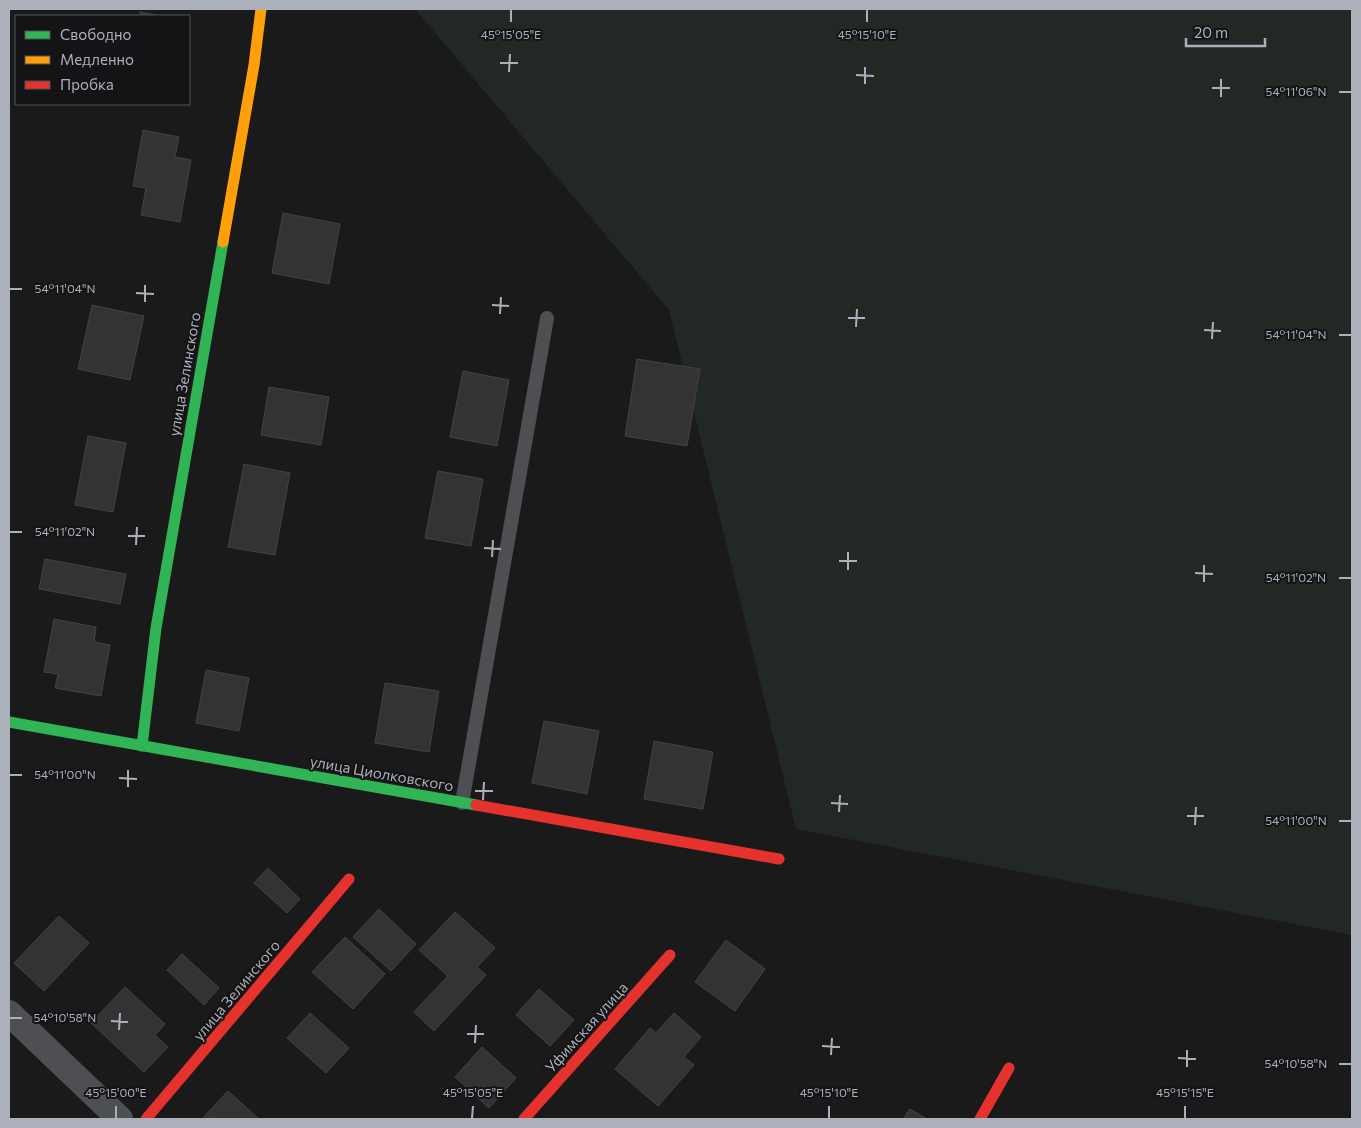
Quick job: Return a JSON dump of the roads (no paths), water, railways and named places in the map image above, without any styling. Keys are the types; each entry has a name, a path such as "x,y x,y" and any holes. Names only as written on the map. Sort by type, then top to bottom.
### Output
{"street":[{"name":"улица Зелинского","path":"142,746 156,628 254,65 261,9"},
{"name":"улица Циолковского","path":"9,722 779,859"},
{"name":"улица Зелинского","path":"146,1119 349,879"},
{"name":"Уфимская улица","path":"524,1119 670,955"},
{"path":"9,1013 120,1119"},
{"path":"980,1119 1009,1068"}],"lane":[{"path":"462,803 547,318"}]}
